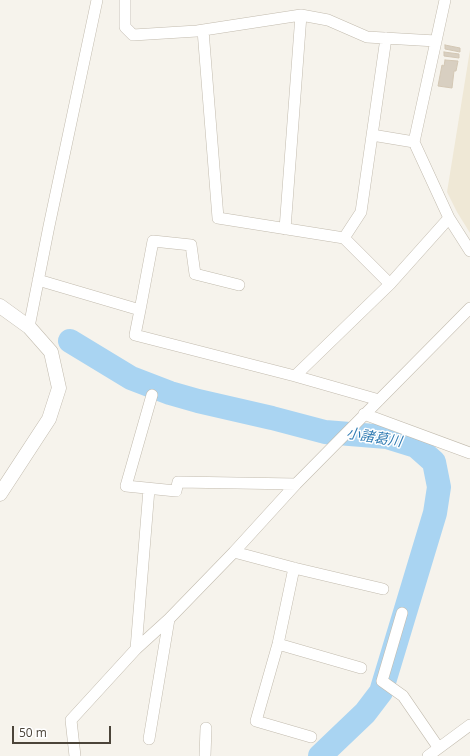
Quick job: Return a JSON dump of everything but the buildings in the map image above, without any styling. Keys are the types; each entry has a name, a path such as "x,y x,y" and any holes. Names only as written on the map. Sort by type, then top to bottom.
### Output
{"street":[{"path":"29,327 97,0"},
{"path":"125,0 125,27 133,35 204,30 302,15 328,20 367,37 436,41"},
{"path":"445,0 414,142 449,218 470,251"},
{"path":"285,228 302,15"},
{"path":"204,30 218,218 344,238 390,284"},
{"path":"344,238 361,212 386,38"},
{"path":"372,135 414,142"},
{"path":"295,376 390,284 449,218"},
{"path":"239,286 195,274 191,245 154,241 135,335 295,376 379,400"},
{"path":"38,280 140,310"},
{"path":"0,306 29,327 50,352 59,388 49,419 0,494"},
{"path":"75,756 71,720 136,649 169,619 234,552 296,484 470,308"},
{"path":"152,395 126,486 176,491 178,482 296,484"},
{"path":"364,414 470,453"},
{"path":"136,649 149,489"},
{"path":"234,552 383,589"},
{"path":"294,568 278,644 256,721 311,737"},
{"path":"402,613 382,681 403,696 438,748"},
{"path":"149,739 169,619"},
{"path":"278,644 361,668"},
{"path":"428,756 470,725"},
{"path":"205,756 206,728"}],"shaded area":[{"path":"470,50 470,233 447,192"}],"waterway":[{"name":"小諸葛川","path":"70,341 131,378 170,393 325,432 387,437 416,446 434,462 439,487 435,513 381,692 365,713 320,756"}]}
